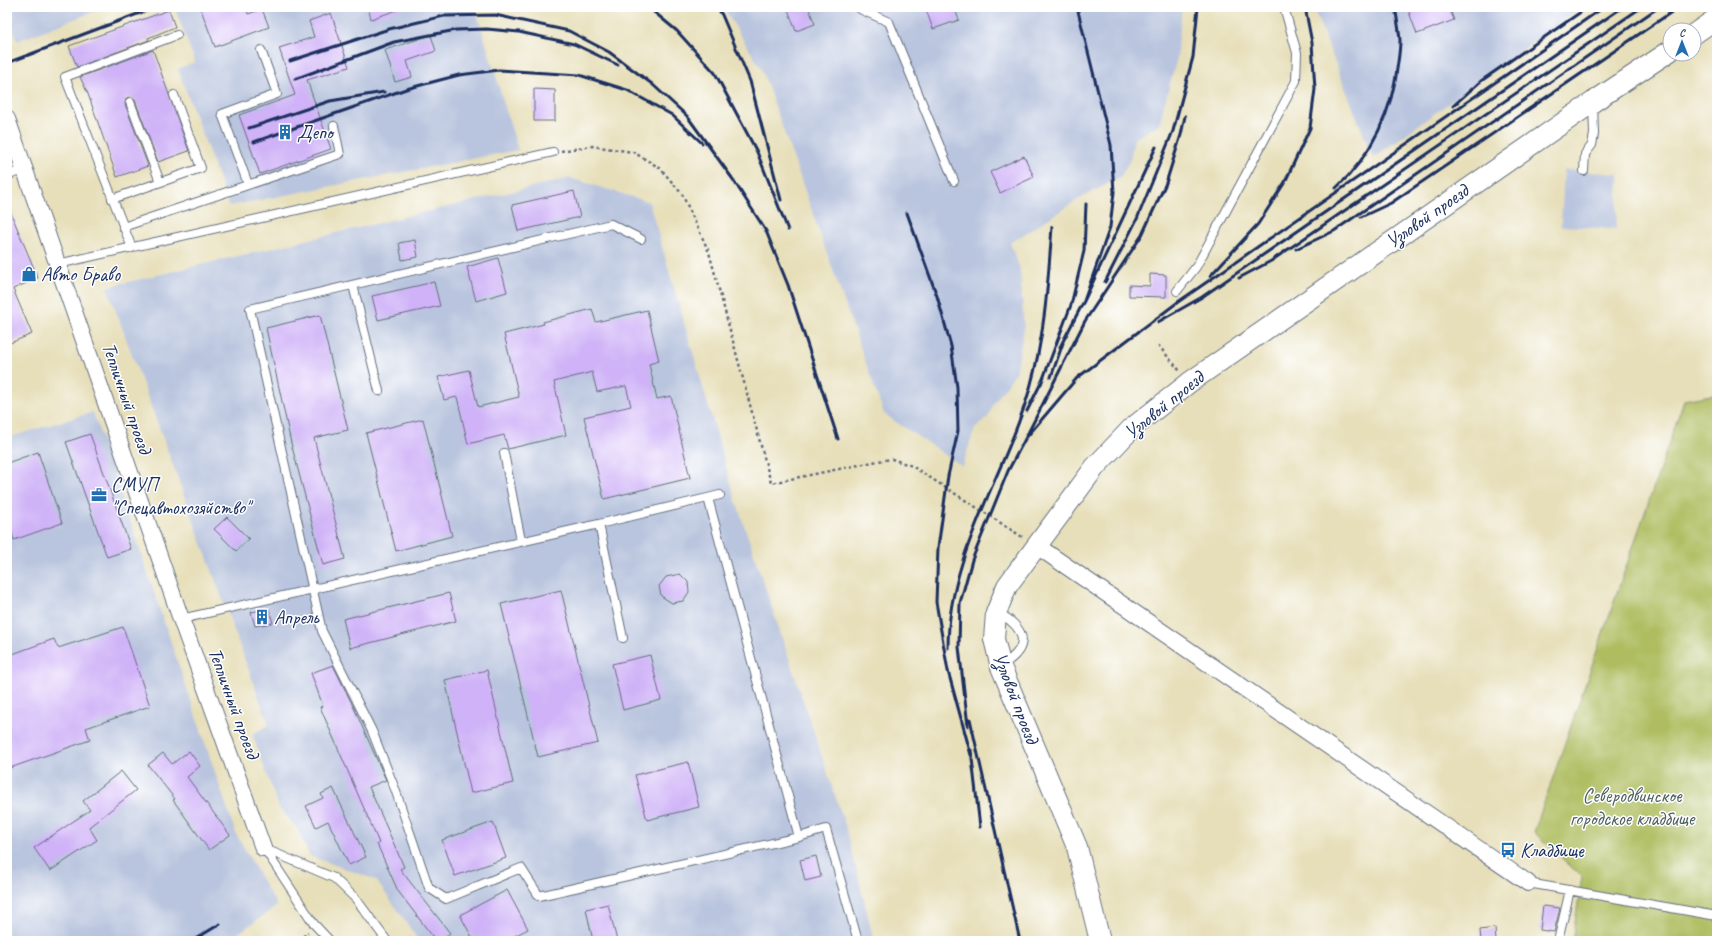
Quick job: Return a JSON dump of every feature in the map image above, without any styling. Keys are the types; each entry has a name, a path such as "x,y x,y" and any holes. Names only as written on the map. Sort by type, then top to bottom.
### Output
{"street":[{"path":"1702,28 1717,18"},
{"path":"1702,40 1717,32"},
{"name":"Узловой проезд","path":"1100,941 1077,847 1001,667 994,639 996,613 1007,586 1095,467 1132,428 1190,382 1593,102 1662,57"},
{"name":"Тепличный проезд","path":"7,119 181,619 264,848"},
{"path":"1036,546 1528,883"}],"lane":[{"path":"858,7 889,22 954,181"},
{"path":"1177,291 1196,267 1296,81 1297,53 1284,7"},
{"path":"132,248 65,77 177,35"},
{"path":"248,184 222,114 277,94 261,50"},
{"path":"112,199 201,168 174,95"},
{"path":"130,102 160,182"},
{"path":"1584,171 1585,154 1592,145 1594,134 1593,102"},
{"path":"123,226 340,154 334,126"},
{"path":"58,264 553,152"},
{"path":"7,176 24,170"},
{"path":"641,239 612,224 250,309 322,631 372,730 395,789 429,888 446,898 521,868 539,896 799,837 826,829 858,941"},
{"path":"353,285 379,391"},
{"path":"504,453 521,541"},
{"path":"181,619 720,495"},
{"path":"708,498 799,837"},
{"path":"599,524 623,638"},
{"path":"996,613 1007,617 1015,626 1021,637 1022,645 1014,656 1001,667"},
{"path":"264,848 314,924 330,941"},
{"path":"264,848 334,878 356,899 387,941"},
{"path":"1528,883 1717,916"},
{"path":"1558,941 1570,890"}],"path":[{"path":"553,152 592,146 633,152 660,168 682,194 709,252 771,483 892,459 912,466 1036,546"},
{"path":"1158,345 1190,382"}],"shaded area":[{"path":"7,7 106,7 17,41"},
{"path":"181,7 475,7 518,150 229,206 178,69 195,62 175,9"},
{"path":"723,7 1182,7 1177,58 1159,124 1134,139 1130,160 1120,177 1079,199 1010,243 1020,269 1024,328 1016,372 994,403 988,417 975,429 962,466 884,414 762,70"},
{"path":"1313,7 1582,7 1373,158"},
{"path":"1564,170 1619,174 1616,229 1561,226"},
{"path":"570,178 649,202 736,501 847,831 874,941 419,941 376,880 310,856 296,827 279,808 252,734 269,725 107,287"},
{"path":"93,412 236,834 277,906 227,941 7,941 7,438"}],"green space":[{"name":"Северодвинское городское кладбище","path":"1717,394 1717,941 1572,941 1582,877 1534,832 1684,400"}],"building":[{"path":"200,7 246,7 248,14 262,9 269,27 215,47"},
{"path":"368,7 400,7 400,9 371,19"},
{"path":"787,7 808,7 815,24 796,31"},
{"path":"925,7 954,7 959,20 933,29"},
{"path":"1407,7 1449,7 1454,20 1417,34"},
{"path":"169,10 175,27 148,38 149,40 77,67 69,46"},
{"name":"Депо","path":"331,13 349,67 307,80 331,149 260,174 239,115 295,95 279,48 314,37 309,21"},
{"path":"431,35 436,51 407,61 412,77 395,82 385,50"},
{"path":"153,50 189,151 158,162 135,100 128,97 125,104 148,166 117,177 88,94 80,77"},
{"path":"534,89 555,90 555,121 534,121"},
{"path":"1024,156 1034,177 1000,193 990,172"},
{"path":"574,191 580,217 518,231 512,205"},
{"path":"7,204 38,278 13,289 32,334 10,343 7,337"},
{"path":"415,240 418,257 402,260 399,243"},
{"path":"498,258 507,292 476,301 467,267"},
{"path":"1150,274 1166,275 1166,297 1129,296 1129,285 1150,286"},
{"path":"434,282 440,306 378,320 372,296"},
{"path":"592,309 596,322 647,310 659,361 649,364 657,399 671,396 690,478 604,499 584,417 631,406 626,386 597,392 592,372 554,382 566,435 508,449 504,435 468,444 457,397 444,400 438,377 469,370 478,407 519,397 504,334 544,324 543,322"},
{"path":"320,315 348,430 314,438 345,559 323,565 291,443 266,328"},
{"path":"423,419 452,536 396,551 366,433"},
{"name":"СМУП \"Спецавтохозяйство\"","path":"90,434 131,549 107,557 66,442"},
{"path":"38,452 62,523 14,540 7,518 7,463"},
{"path":"227,517 249,539 236,551 214,529"},
{"path":"680,574 688,582 689,592 683,601 672,603 661,596 659,586 666,577"},
{"path":"561,590 598,743 538,757 501,604"},
{"path":"449,593 456,621 350,648 343,619"},
{"name":"Апрель","path":"269,609 273,623 255,626 251,612"},
{"path":"123,627 150,706 86,728 90,740 7,769 7,656 54,639 58,648"},
{"path":"650,655 661,700 623,710 612,664"},
{"path":"333,665 386,780 369,787 404,867 400,869 450,933 440,941 436,941 398,891 377,844 379,843 320,707 323,706 311,673"},
{"path":"487,670 513,783 471,793 445,680"},
{"path":"189,751 200,766 187,777 230,835 209,850 173,800 175,799 148,765 163,753 172,764"},
{"path":"688,762 699,807 647,820 635,775"},
{"path":"121,771 136,790 89,827 97,840 50,871 34,848 90,810 83,801"},
{"path":"333,788 366,857 349,865 328,821 316,827 306,806 323,798 321,794"},
{"path":"493,822 506,858 455,876 442,840"},
{"path":"816,856 821,877 805,881 800,860"},
{"path":"507,890 528,929 505,941 474,941 460,915"},
{"path":"608,904 617,941 593,941 586,909"},
{"path":"1543,906 1560,908 1554,932 1540,930"},
{"path":"1495,928 1496,941 1481,941 1480,930"}],"railway":[{"path":"7,63 156,7"},
{"path":"648,7 677,31 715,73 757,152 788,230"},
{"path":"717,7 722,15 750,81 781,200"},
{"path":"1077,7 1111,145 1114,192 1110,227 1084,301 1156,147"},
{"path":"1105,282 1137,219 1173,131 1193,57 1198,7"},
{"path":"1210,276 1258,224 1285,182 1310,128 1315,89 1312,43 1305,7"},
{"path":"1336,188 1360,161 1379,131 1386,114 1395,80 1399,57 1400,40 1395,7"},
{"path":"1453,106 1481,81 1588,7"},
{"path":"1185,116 1181,135 1166,183 1142,235 1085,321 1025,439 1077,378 1178,302 1604,7"},
{"path":"1158,322 1202,297 1623,7"},
{"path":"1239,278 1271,261 1642,7"},
{"path":"1296,249 1334,231 1659,7"},
{"path":"1361,217 1391,203 1679,7"},
{"path":"290,61 389,29 444,16 495,15 569,31 609,52 652,84 687,116 732,178 766,231 788,285 838,439"},
{"path":"295,79 394,42 456,30 487,29 519,32 574,44 618,65"},
{"path":"254,142 406,89 459,75 499,70 579,75 627,90 672,115 702,143"},
{"path":"249,128 330,101 384,92"},
{"path":"1041,384 1071,305 1084,251 1086,204"},
{"path":"907,213 937,296 951,346 957,387 958,431 948,476 938,548 936,602 948,671 971,755"},
{"path":"948,648 950,613 957,580 967,547 1019,421 1035,368 1045,308 1052,227"},
{"path":"1060,347 1084,301"},
{"path":"1051,377 1063,343"},
{"path":"1027,411 1043,379"},
{"path":"968,726 959,647 960,603 972,560 1008,471 1025,439"},
{"path":"970,719 1020,941"},
{"path":"971,750 980,827"},
{"path":"192,941 220,924"}],"place":[{"name":"Депо","path":"285,132"},
{"name":"Авто Браво","path":"29,274"},
{"name":"СМУП \"Спецавтохозяйство\"","path":"99,495"},
{"name":"Апрель","path":"262,617"},
{"name":"Кладбище","path":"1508,850"}]}
